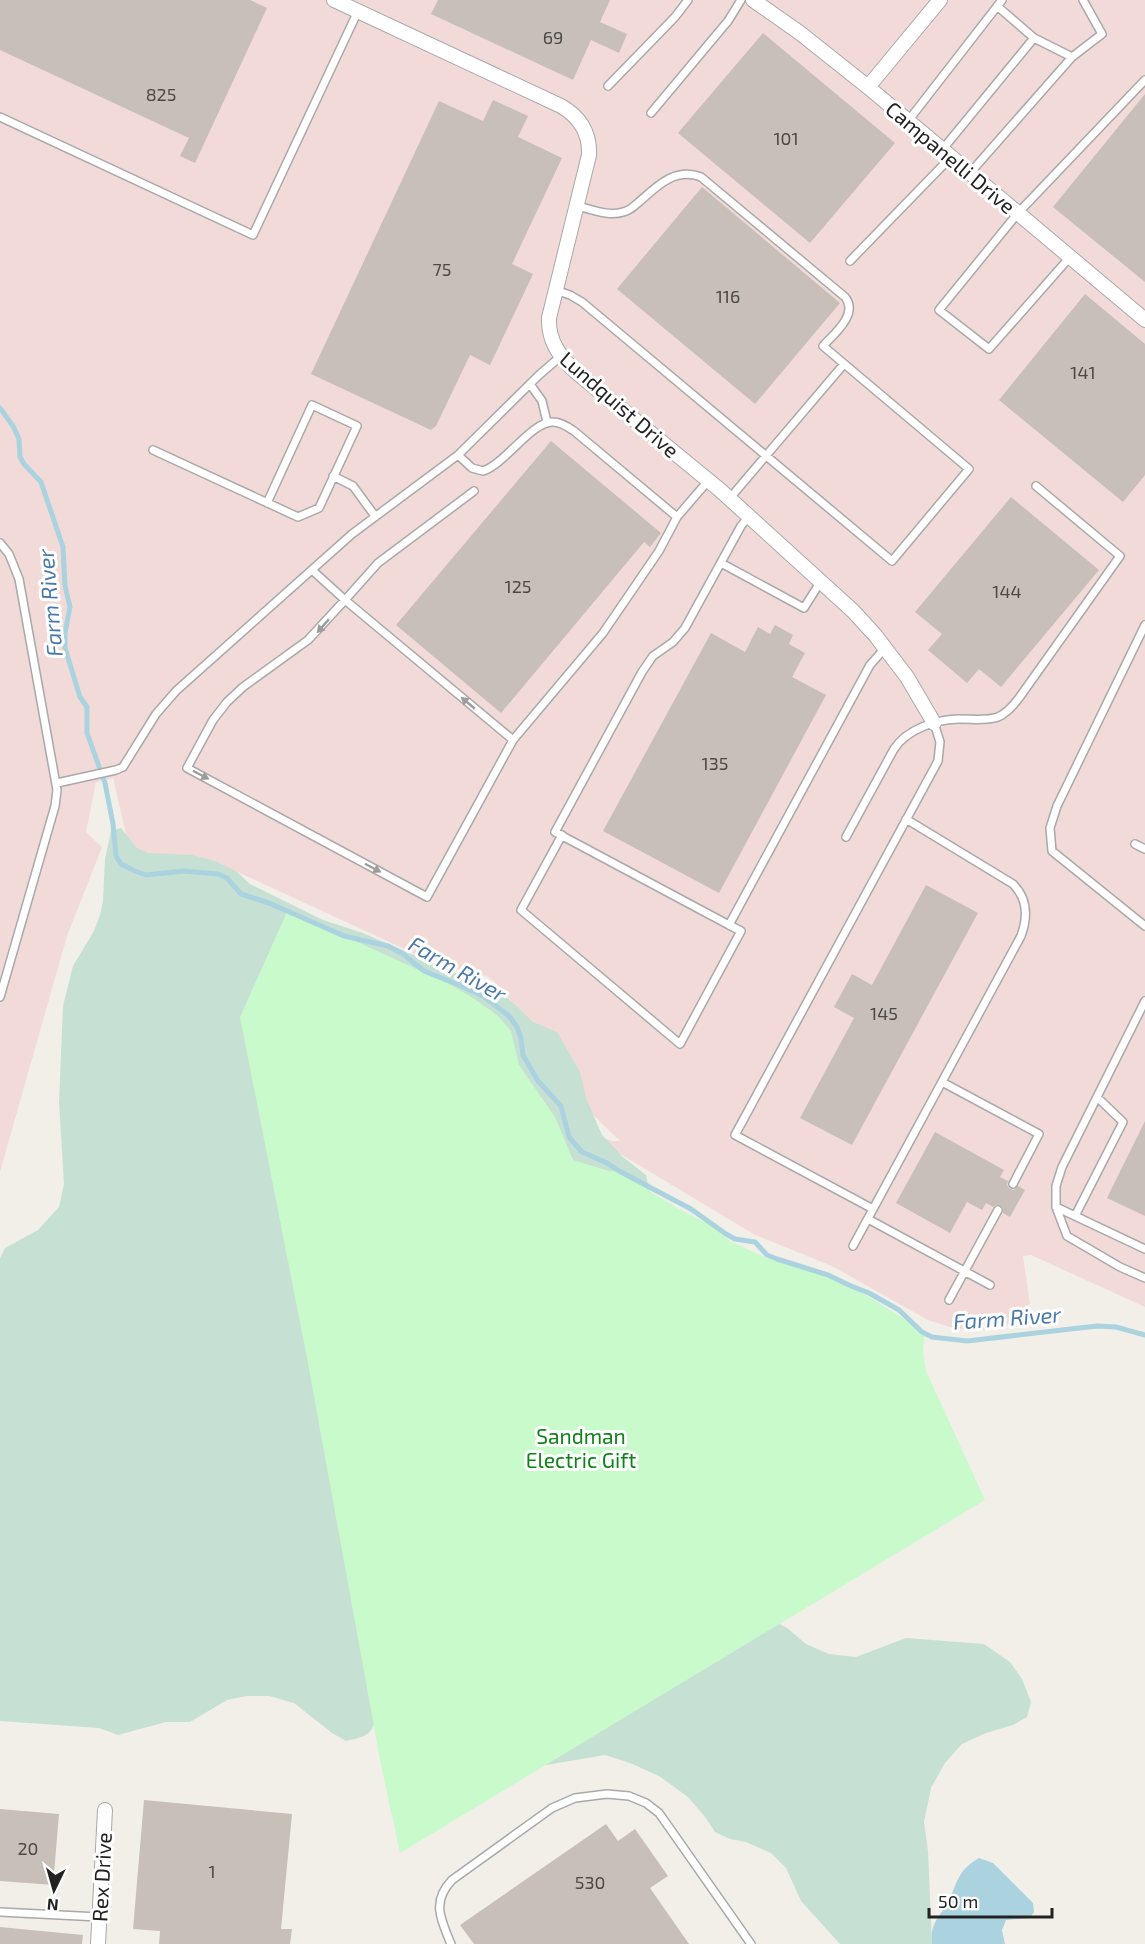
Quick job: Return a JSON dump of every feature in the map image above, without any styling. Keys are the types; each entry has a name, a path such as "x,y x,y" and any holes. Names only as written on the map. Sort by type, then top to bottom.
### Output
{"street":[{"name":"Lundquist Drive","path":"334,0 561,106 575,116 584,130 589,147 588,164 555,290 549,326 553,342 561,356 730,498 853,611 911,683 934,723"},
{"name":"Campanelli Drive","path":"753,0 800,33 868,87 1145,320"},
{"path":"868,87 940,0"},
{"name":"Rex Drive","path":"98,1944 105,1810"}],"lane":[{"path":"608,87 675,17 688,0"},
{"path":"651,113 728,21 741,0"},
{"path":"970,173 1072,57 1102,34 1083,0"},
{"path":"908,121 999,3 1034,38 1072,57"},
{"path":"0,117 253,235 358,11"},
{"path":"850,261 947,154 1034,38"},
{"path":"1070,257 989,349 939,310 1018,213 1145,80"},
{"path":"555,290 582,302 892,561 969,469 823,346 849,314 848,301 701,177 690,174 674,175 627,211 621,213 607,213 577,206"},
{"path":"57,783 116,770 125,764 150,722 168,700 352,534 458,455 561,356"},
{"path":"730,498 844,364"},
{"path":"530,384 542,400 547,422"},
{"path":"153,450 267,503 298,517 319,508 357,426 312,405 267,503"},
{"path":"458,455 472,468 483,471 489,469 537,428 547,422 560,423 574,431 677,518"},
{"path":"333,476 353,486 375,516"},
{"path":"474,491 378,563 309,640 243,687 227,702 213,720 187,768 427,897 513,740 610,624 663,544 677,518 709,480"},
{"path":"846,837 898,744 910,733 934,723 953,719 989,719 1006,712 1019,698 1120,556 1036,486"},
{"path":"562,835 521,910 680,1044 741,932 562,835 555,832 642,672 653,656 673,642 686,628 741,526 749,516"},
{"path":"0,543 9,554 19,579 57,783 55,806 0,997"},
{"path":"721,563 804,608 821,581"},
{"path":"312,570 513,740"},
{"path":"1145,625 1057,806 1050,828 1052,851 1145,926"},
{"path":"729,925 870,665 885,648"},
{"path":"873,1209 735,1135 940,754 940,742 934,723"},
{"path":"853,1246 1021,936 1026,919 1025,903 1018,889 1007,879 906,819"},
{"path":"1135,844 1145,849"},
{"path":"1145,1001 1062,1167 1056,1186 1056,1206 1067,1236 1120,1267 1145,1278"},
{"path":"942,1082 1039,1134 1013,1184"},
{"path":"1075,1216 1123,1122 1097,1097"},
{"path":"1056,1206 1145,1249"},
{"path":"949,1300 998,1210"},
{"path":"868,1219 990,1285"},
{"path":"451,1944 441,1920 439,1908 443,1893 452,1880 552,1808 574,1798 607,1794 637,1799 659,1813 752,1944"},
{"path":"0,1912 99,1917"}],"shaded area":[{"path":"0,0 1145,0 1145,1307 1031,1255 1023,1256 1030,1304 1023,1309 1028,1312 1028,1317 987,1330 956,1329 928,1320 832,1266 755,1235 612,1149 598,1136 620,1141 588,1110 523,1016 494,981 487,976 439,965 231,869 130,851 113,778 96,782 86,832 102,847 67,936 0,1172"}],"green space":[{"path":"121,828 137,848 149,853 192,855 215,861 236,871 250,884 323,920 363,933 477,982 509,999 533,1022 557,1032 580,1072 586,1098 602,1135 623,1157 646,1175 765,1616 787,1628 806,1644 829,1654 856,1657 906,1638 984,1644 1010,1662 1022,1679 1031,1702 1027,1717 1013,1725 986,1733 962,1744 945,1763 931,1788 924,1822 928,1851 932,1944 840,1944 801,1901 786,1868 771,1853 715,1832 688,1797 659,1776 605,1755 546,1765 377,1712 374,1726 368,1733 360,1738 346,1741 332,1733 294,1703 269,1696 246,1696 227,1700 190,1722 166,1722 118,1735 99,1728 0,1721 0,1258 5,1248 38,1230 59,1207 64,1184 59,1103 63,1006 73,966 94,931 100,915 105,859 111,831"},
{"name":"Sandman Electric Gift","path":"287,912 449,984 497,1015 511,1031 519,1065 555,1117 573,1160 609,1171 626,1172 652,1193 711,1225 730,1241 766,1258 841,1283 866,1295 925,1332 923,1350 926,1371 985,1500 400,1853 381,1765 307,1358 240,1017"}],"water":[{"path":"979,1858 993,1863 1033,1903 1034,1912 1030,1918 1006,1920 1002,1930 1005,1944 932,1944 934,1925 960,1876 972,1862"}],"building":[{"path":"0,0 250,0 267,8 195,163 180,156 189,138 0,50"},
{"path":"438,0 610,0 600,22 627,34 619,53 591,40 573,80 431,14"},
{"path":"763,33 895,143 810,243 678,133"},
{"path":"1145,94 1145,282 1053,207"},
{"path":"493,100 528,116 518,137 562,158 512,264 533,274 490,365 470,355 436,426 431,430 311,374 439,101 483,121"},
{"path":"702,187 840,303 755,404 617,289"},
{"path":"1085,294 1145,344 1145,475 1123,502 999,400"},
{"path":"551,441 661,533 650,547 644,542 501,713 396,625"},
{"path":"1011,497 1099,570 1001,687 979,669 967,683 928,650 942,634 915,612"},
{"path":"775,625 793,635 789,644 805,653 792,677 826,695 719,893 603,831 711,633 745,652 758,627 770,634"},
{"path":"926,885 978,913 852,1145 800,1118 854,1018 834,1007 852,974 872,985"},
{"path":"1145,1121 1145,1216 1107,1198"},
{"path":"935,1132 1004,1170 1000,1177 1008,1181 1007,1185 1010,1189 1014,1190 1018,1186 1025,1190 1010,1217 1003,1213 1000,1205 993,1207 986,1203 982,1210 967,1202 950,1233 896,1203"},
{"path":"144,1800 292,1814 281,1929 292,1929 290,1944 159,1944 160,1931 133,1929"},
{"path":"0,1809 59,1814 53,1885 0,1881"},
{"path":"606,1824 618,1841 635,1829 668,1876 650,1888 689,1944 474,1944 460,1925"},
{"path":"0,1927 83,1935 82,1944 0,1944"}],"waterway":[{"name":"Farm River","path":"0,408 19,439 20,457 41,482 63,547 65,586 70,607 65,633 65,648 80,697 87,707 87,733 105,783 113,824 116,856 121,864 146,875 184,871 218,874 227,878 241,894 269,903 344,936 388,946 403,954 424,971 483,996 509,1016 517,1027 523,1055 538,1081 561,1106 569,1137 582,1152 607,1163 691,1209 735,1239 755,1242 767,1255 828,1275 869,1293 899,1310 922,1332 932,1337 967,1341 1097,1326 1116,1327 1145,1335"}]}
